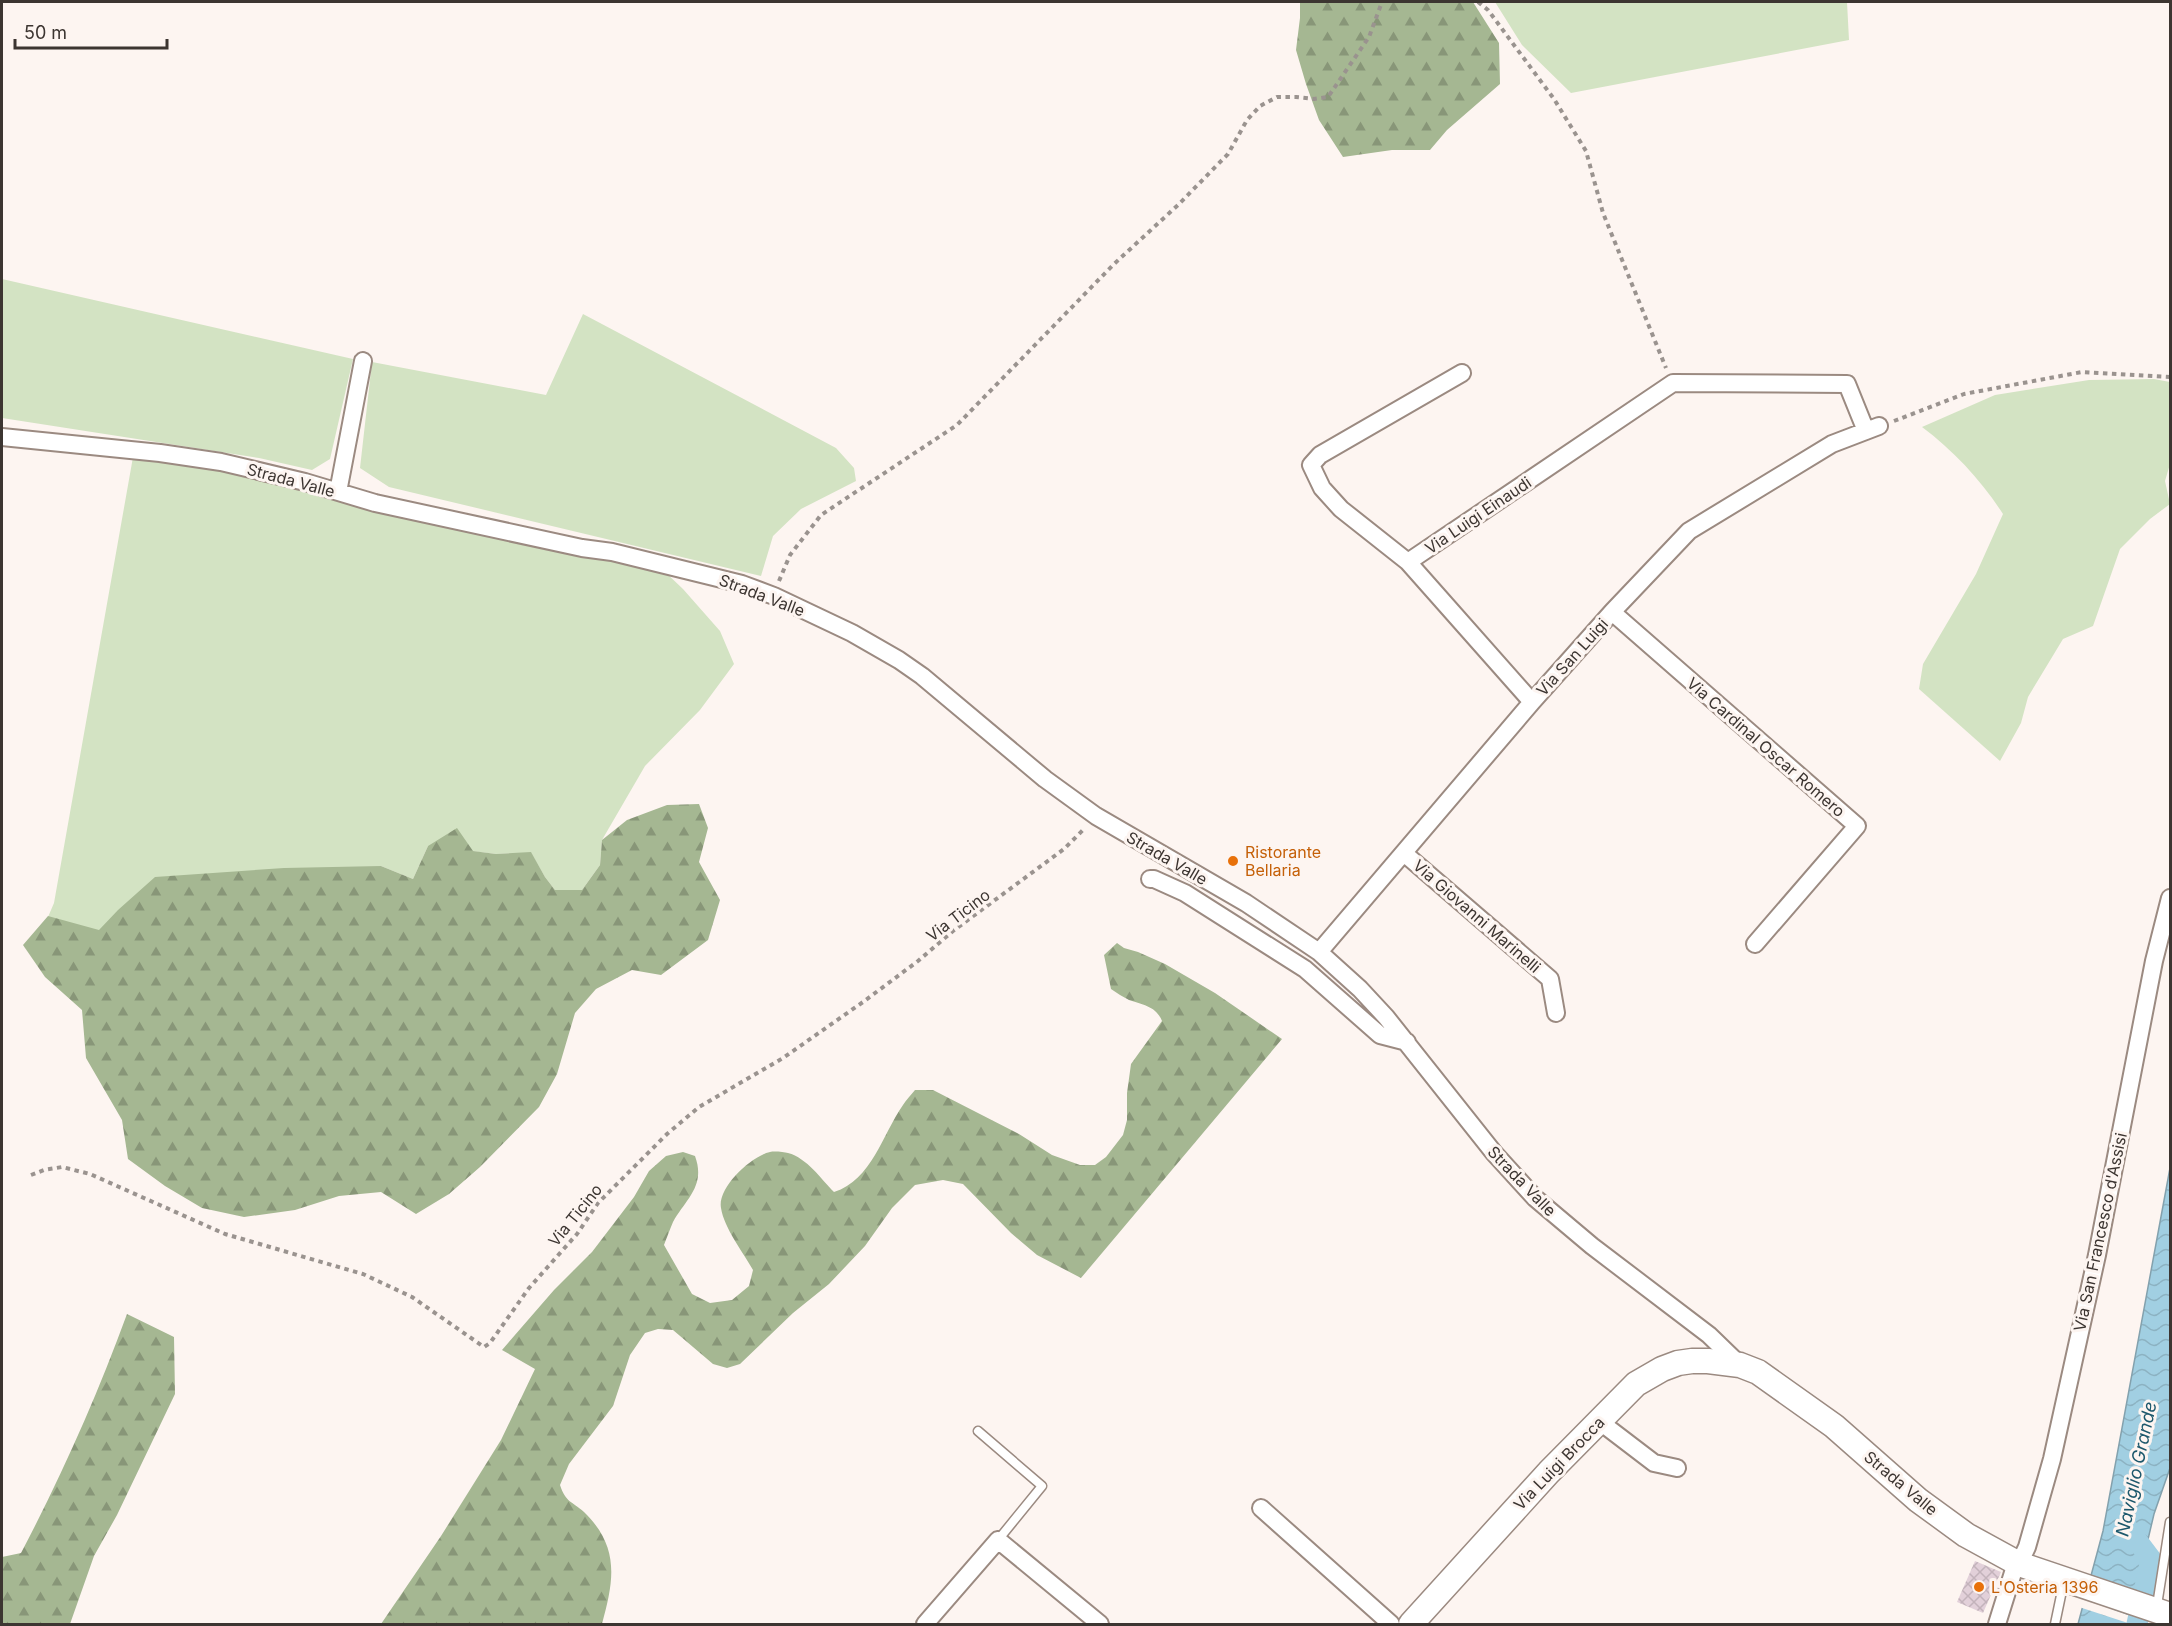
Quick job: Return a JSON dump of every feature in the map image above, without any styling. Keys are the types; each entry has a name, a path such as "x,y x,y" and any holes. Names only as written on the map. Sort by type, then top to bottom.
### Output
{"street":[{"path":"338,492 363,361"},
{"path":"1408,562 1341,509 1322,488 1311,465 1320,455 1462,373"},
{"path":"1673,383 1847,384 1873,429"},
{"name":"Via Luigi Einaudi","path":"1532,702 1408,562 1673,383"},
{"name":"Via San Luigi","path":"1319,952 1405,854 1532,702 1612,612 1689,531 1832,444 1873,429"},
{"name":"Strada Valle","path":"2,437 160,453 221,462 432,516 582,549 612,552 710,575 774,596 852,633 899,660 1045,779 1096,816 1246,903 1319,952 1360,989 1407,1042 1494,1154 1535,1198 1592,1246 1709,1335 1740,1365 1758,1372 1834,1426 1918,1500 1966,1535 2018,1563 2161,1616"},
{"name":"Via Cardinal Oscar Romero","path":"1612,612 1857,826 1755,944"},
{"name":"Via Giovanni Marinelli","path":"1405,854 1550,979 1556,1013"},
{"path":"1150,879 1185,893 1305,969 1380,1035 1407,1042"},
{"name":"Via San Francesco d'Assisi","path":"1997,1624 2018,1563 2027,1546 2052,1459 2097,1255 2154,961 2170,898"},
{"name":"Via Luigi Brocca","path":"1411,1624 1549,1472 1636,1384 1678,1363 1716,1361 1740,1365"},
{"path":"1599,1421 1654,1463 1677,1468"},
{"path":"1262,1508 1390,1624"},
{"path":"925,1624 998,1540 1100,1624"}],"lane":[{"path":"978,1431 1042,1486 998,1540"},
{"path":"2161,1616 2158,1599 2170,1522"},
{"path":"2055,1624 2070,1582"}],"path":[{"path":"774,596 790,555 821,515 957,425 1114,264 1178,205 1228,154 1247,120 1260,105 1277,97 1314,99 1328,97 1369,37 1382,2"},
{"path":"1478,2 1488,10 1554,99 1586,151 1603,213 1673,383"},
{"path":"1873,429 1964,394 2082,372 2170,377"},
{"name":"Via Ticino","path":"31,1175 62,1167 90,1174 225,1233 363,1274 412,1297 484,1347 490,1343 528,1288 577,1234 598,1203 667,1134 699,1107 783,1058 884,987 953,931 1064,849 1096,816"}],"green space":[{"path":"1300,2 1473,2 1499,43 1500,84 1447,130 1430,150 1392,150 1343,157 1319,120 1296,50"},
{"path":"1495,2 1847,2 1849,40 1571,93 1522,45"},
{"path":"2,279 353,359 330,459 312,470 259,458 2,418"},
{"path":"583,314 836,448 854,468 856,481 801,509 773,536 761,576 389,487 360,468 372,362 546,395"},
{"path":"2154,379 2170,382 2170,464 2165,481 2170,504 2150,519 2120,549 2093,626 2063,639 2028,697 2021,723 2000,761 1919,689 1923,664 1976,574 2003,514 1986,489 1966,467 1922,427 1995,395 2089,380"},
{"path":"133,457 215,469 663,570 720,631 734,664 700,710 645,766 602,840 600,865 582,890 555,890 531,853 496,854 428,846 413,879 381,866 99,931 48,917 54,903"},
{"path":"699,804 708,828 699,862 720,900 708,940 661,975 632,970 596,989 575,1013 557,1074 539,1107 480,1167 449,1194 416,1214 381,1192 339,1196 295,1210 244,1217 202,1208 165,1186 128,1159 122,1120 86,1058 82,1010 45,977 23,945 48,916 99,930 155,877 284,868 381,866 413,879 428,846 457,828 473,851 496,854 531,852 555,890 582,890 600,865 602,840 627,820 667,805"},
{"path":"1117,943 1165,964 1215,993 1282,1039 1081,1278 1037,1255 1011,1233 963,1184 943,1180 915,1185 892,1208 865,1246 829,1284 793,1313 740,1364 727,1368 713,1364 673,1330 658,1329 645,1333 630,1355 613,1406 569,1464 560,1485 567,1499 596,1525 609,1551 611,1578 602,1624 381,1624 441,1536 501,1440 535,1369 502,1350 554,1290 592,1252 634,1197 649,1171 666,1156 683,1152 695,1156 698,1167 696,1184 673,1222 664,1245 692,1294 710,1303 732,1300 749,1286 753,1270 730,1232 721,1208 724,1191 737,1174 762,1155 782,1152 801,1159 834,1192 847,1186 867,1167 904,1103 915,1090 933,1090 1019,1134 1052,1155 1080,1165 1095,1165 1106,1157 1123,1135 1127,1120 1127,1093 1131,1064 1162,1021 1153,1009 1129,1000 1111,989 1104,955"},
{"path":"127,1314 174,1337 175,1394 117,1515 94,1556 70,1624 2,1624 2,1557 21,1553 36,1524 104,1375"}],"water":[{"name":"Naviglio Grande","path":"2170,1168 2170,1468 2154,1514 2128,1624 2078,1624 2103,1531"}],"pier":[{"path":"2082,1598 2133,1617 2131,1624 2079,1607"}],"building":[{"name":"L'Osteria 1396","path":"1975,1561 2001,1572 1983,1613 1957,1602"}],"waterway":[{"name":"Naviglio Grande","path":"2129,1530 2151,1559 2137,1624"}],"place":[{"name":"Ristorante Bellaria","path":"1233,861"},
{"name":"L'Osteria 1396","path":"1979,1587"}]}
